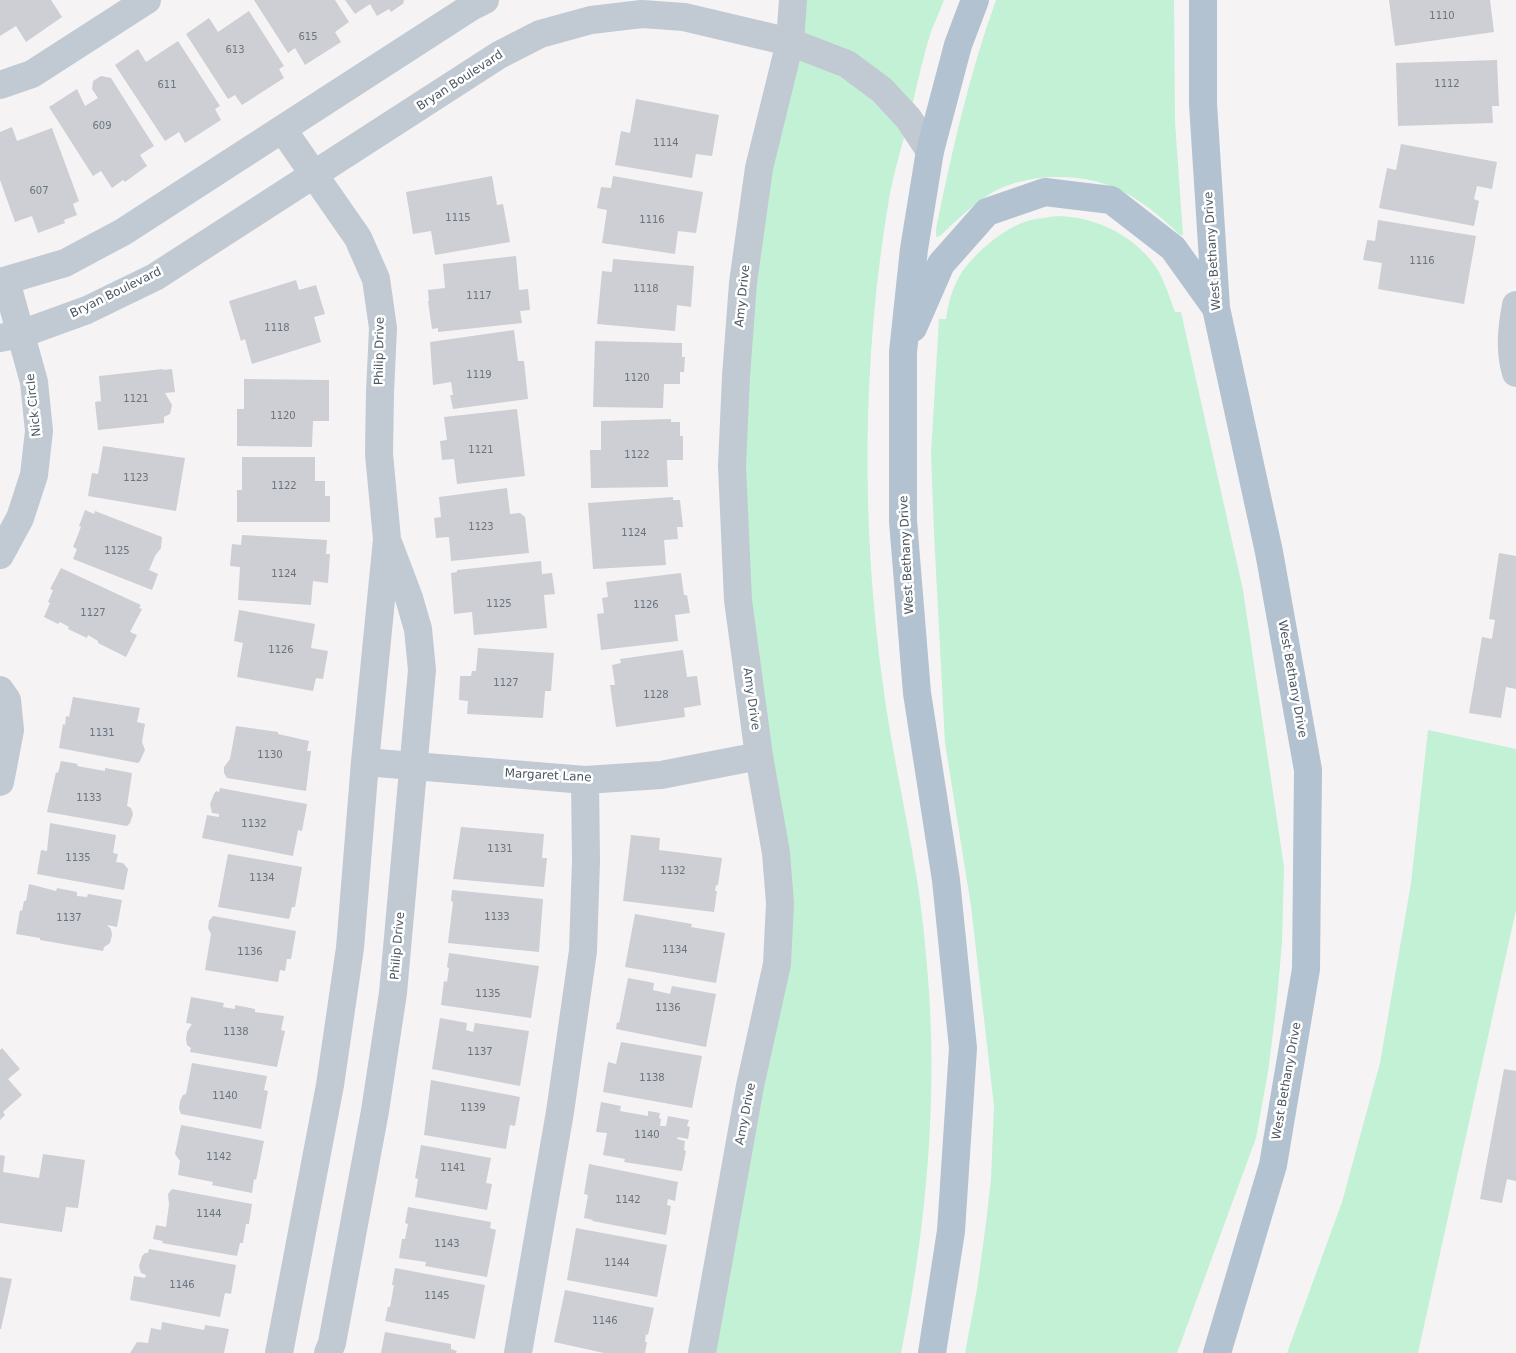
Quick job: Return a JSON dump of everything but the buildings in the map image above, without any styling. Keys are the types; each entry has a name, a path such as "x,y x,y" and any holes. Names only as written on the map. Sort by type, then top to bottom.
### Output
{"main road":[{"name":"West Bethany Drive","path":"932,1353 951,1231 963,1048 946,880 917,693 903,521 903,352 914,249 930,151 958,45 975,0"},
{"name":"West Bethany Drive","path":"1204,0 1203,104 1216,308 1269,552 1308,770 1306,969 1273,1165 1217,1353"},
{"path":"903,352 941,264 987,212 1045,192 1111,200 1173,248 1216,308"}],"street":[{"path":"0,85 32,74 147,0"},
{"path":"3,282 65,263 123,232 471,7 485,0"},
{"name":"Amy Drive","path":"702,1353 750,1086 777,964 780,903 776,853 738,600 732,466 743,283 759,168 790,42 793,0"},
{"name":"Bryan Boulevard","path":"11,336 86,310 155,277 316,175 499,55 540,34 591,20 642,14 684,17 790,42 847,64 882,90 908,118 930,151"},
{"name":"Philip Drive","path":"279,1353 330,1085 349,958 365,762 387,539 379,454 383,328 376,279 358,238 283,130"},
{"name":"Nick Circle","path":"0,555 6,528 20,518 34,475 39,430 34,382 11,336 3,282"},
{"path":"1516,304 1511,332 1516,373"},
{"name":"Philip Drive","path":"328,1353 332,1343 375,1111 393,993 422,670 418,629 409,598 387,539"},
{"path":"0,690 8,700 10,730 0,782"},
{"name":"Margaret Lane","path":"365,762 585,780 661,775 760,756"},
{"path":"518,1353 560,1112 583,951 586,861 585,780"}],"green space":[{"path":"801,0 944,0 925,53 889,199 880,259 869,381 868,503 876,624 886,708 920,898 928,976 931,1036 930,1127 923,1218 901,1353 710,1353 789,939 759,707 742,509 757,225"},
{"path":"996,0 1174,0 1175,122 1183,235 1180,235 1152,210 1123,191 1090,180 1072,177 1052,177 1022,181 993,192 972,207 940,236 936,237 942,200 962,113 977,56"},
{"path":"1058,216 1088,220 1116,231 1128,239 1140,249 1159,272 1175,312 1181,312 1243,590 1284,867 1282,943 1276,1009 1268,1072 1256,1138 1177,1353 965,1353 977,1289 986,1223 991,1179 994,1106 971,906 945,743 931,453 939,319 946,319 958,279 971,261 989,243 1021,223 1034,219"},
{"path":"1428,730 1516,749 1516,910 1418,1353 1287,1353 1342,1202 1380,1063 1411,883"}]}
